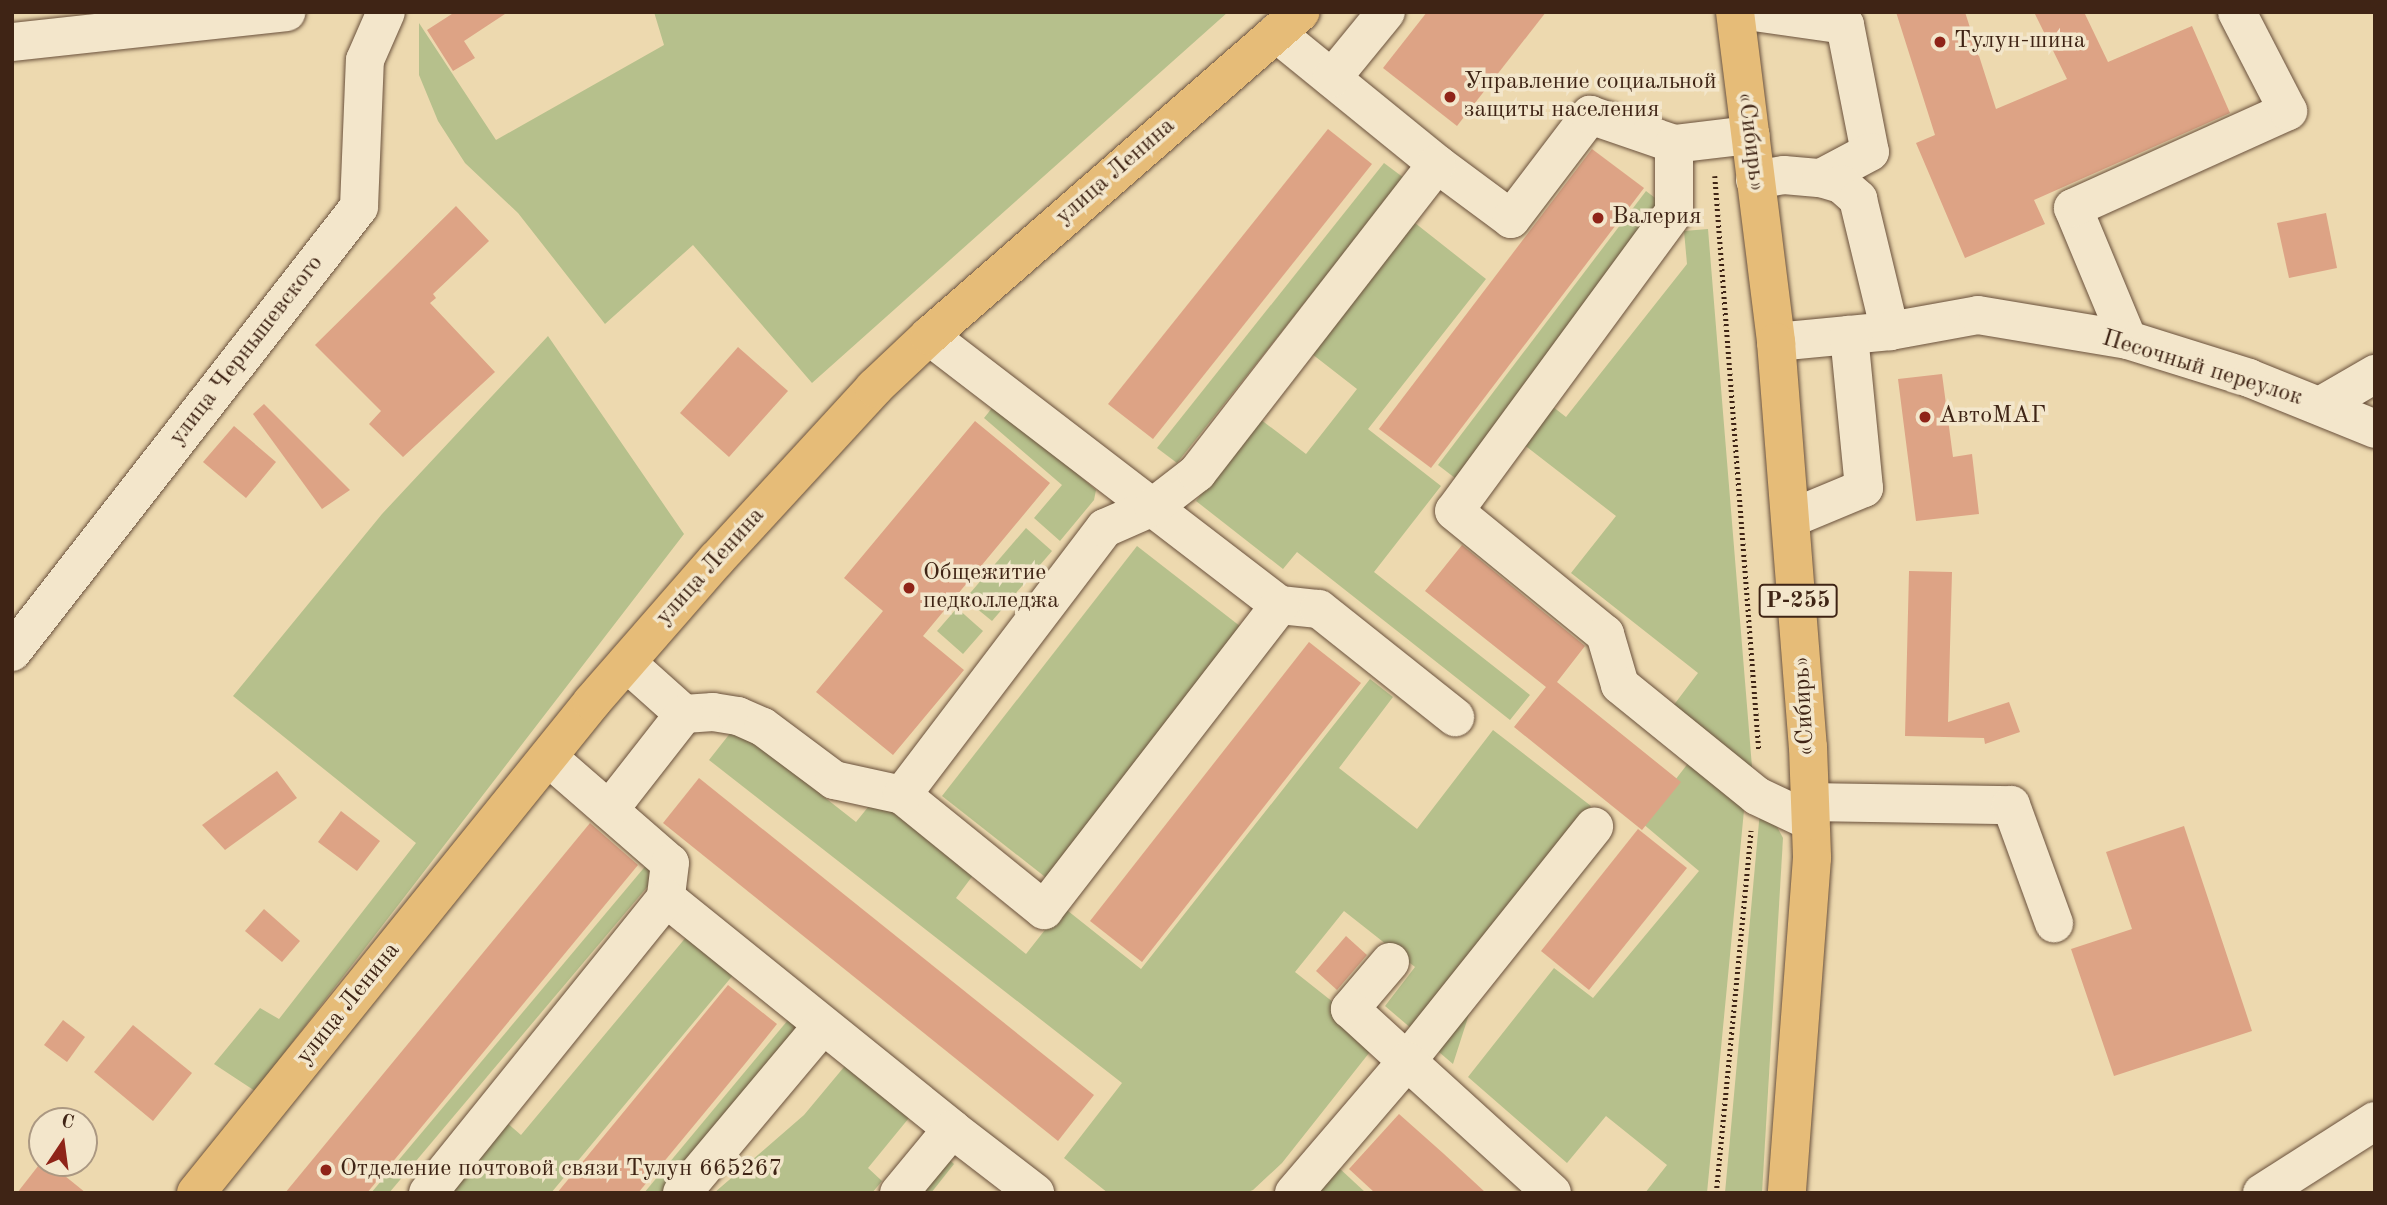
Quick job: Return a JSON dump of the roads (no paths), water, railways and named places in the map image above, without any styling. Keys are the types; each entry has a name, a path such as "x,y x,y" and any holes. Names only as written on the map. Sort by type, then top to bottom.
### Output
{"main road":[{"name":"«Сибирь»","path":"1735,12 1776,342 1791,518 1810,812 1812,858 1787,1193"},
{"name":"улица Ленина","path":"196,1193 592,702 725,550 874,388 929,336 1288,22"}],"street":[{"path":"12,43 286,12"},
{"name":"улица Чернышевского","path":"12,652 359,208 365,60 386,12"},
{"path":"1332,78 1386,12"},
{"path":"1754,12 1845,25 1870,152 1821,178"},
{"path":"2128,340 2073,208 2288,111 2237,12"},
{"path":"1288,22 1332,78 1437,164 1511,219 1590,115 1674,144 1750,135"},
{"path":"1674,144 1674,212 1454,511 1605,634 1620,685 1757,796 1810,812 2011,805 2054,923"},
{"path":"902,795 1105,528 1153,507 1197,473 1437,164"},
{"path":"1755,180 1784,175 1821,178 1841,184 1858,199 1890,331"},
{"name":"Песочный переулок","path":"1776,342 1890,331 1978,315 2128,340 2249,377 2375,429"},
{"path":"1791,518 1864,488 1849,335"},
{"path":"929,336 1280,605 1319,609 1455,717"},
{"path":"2320,406 2375,374"},
{"path":"609,810 684,715 713,712 738,716 763,727 834,780 902,795 1044,910 1280,605"},
{"path":"628,664 684,715"},
{"path":"428,1193 666,898 670,863 549,758"},
{"path":"1294,1193 1407,1061 1594,827"},
{"path":"666,898 1035,1193"},
{"path":"1390,962 1350,1009 1552,1193"},
{"path":"682,1193 823,1025"},
{"path":"2262,1193 2375,1121"},
{"path":"900,1193 952,1129"}],"place":[{"name":"Тулун-шина","path":"1940,42"},
{"name":"Управление социальной защиты населения","path":"1450,97"},
{"name":"Валерия","path":"1598,218"},
{"name":"АвтоМАГ","path":"1925,417"},
{"name":"Общежитие педколледжа","path":"909,588"},
{"name":"Отделение почтовой связи Тулун 665267","path":"326,1170"}]}
